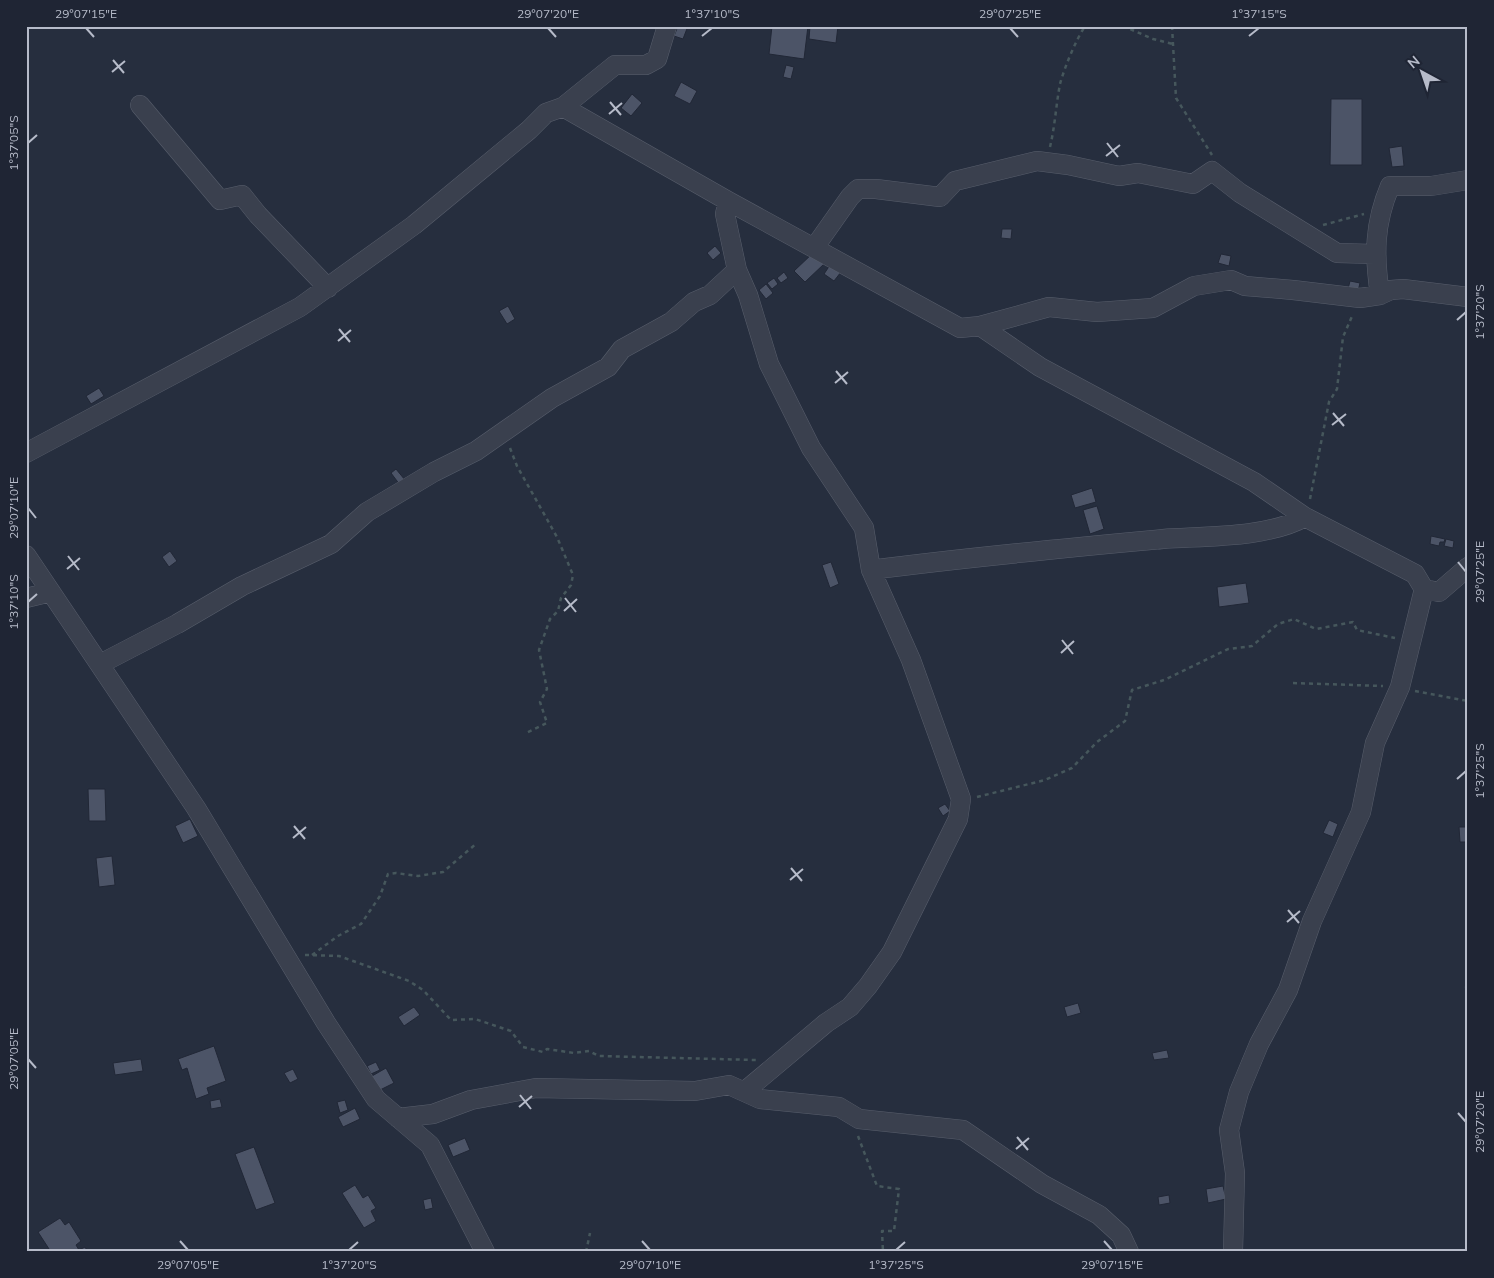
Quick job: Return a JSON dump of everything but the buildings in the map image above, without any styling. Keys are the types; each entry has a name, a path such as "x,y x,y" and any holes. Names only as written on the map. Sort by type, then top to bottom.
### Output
{"street":[{"path":"26,453 300,307 414,225 546,113 563,107 614,65 646,65 657,58 667,26"},
{"path":"140,105 220,200 242,195 258,215 328,288"},
{"path":"563,107 728,201 960,328 980,326 1049,307 1097,312 1153,308 1194,286 1231,280 1245,286 1360,298 1403,289 1468,298"},
{"path":"814,248 850,197 858,189 876,189 940,197 954,181 1037,161 1077,166 1119,176 1138,173 1193,184 1212,172 1240,193 1337,253 1375,254"},
{"path":"1380,295 1375,254 1380,210 1390,186 1432,186 1468,180"},
{"path":"728,201 725,214 737,270 748,295 769,364 812,448 864,528 871,570 911,660 961,799 958,819 892,952 868,986 850,1007 826,1023 745,1091"},
{"path":"100,664 177,624 242,586 330,544 367,512 434,472 476,451 552,398 608,367 622,349 671,322 694,302 710,295 737,270"},
{"path":"980,326 1040,367 1254,482 1305,517 1415,574 1424,589 1400,687 1375,743 1361,812 1312,920 1288,990 1258,1044 1239,1092 1229,1130 1235,1173 1233,1252"},
{"path":"871,570 1164,539 1231,535 1291,525 1305,517"},
{"path":"26,555 196,808 326,1023 376,1099 430,1145 485,1252"},
{"path":"1424,589 1439,592 1468,567"},
{"path":"26,598 51,592"},
{"path":"398,1118 433,1114 472,1100 536,1088 687,1091 729,1086 745,1091 760,1099 831,1106 859,1119 963,1130 1042,1184 1099,1215 1121,1235 1128,1252"}],"path":[{"path":"1037,161 1049,148 1055,126 1060,84 1079,36 1085,26"},
{"path":"1123,26 1153,40 1173,44"},
{"path":"1172,26 1176,98 1212,155 1212,172"},
{"path":"1305,232 1318,226 1380,210"},
{"path":"1305,517 1329,402 1337,389 1343,337 1360,298"},
{"path":"498,436 511,449 517,466 558,537 573,575 571,585 561,598 558,611 550,619 539,650 547,689 540,702 547,723 526,733"},
{"path":"961,799 1045,780 1072,768 1097,742 1125,721 1132,690 1164,680 1228,649 1252,646 1278,624 1294,619 1316,629 1353,622 1357,630 1411,641"},
{"path":"1293,683 1400,687 1430,695 1468,701"},
{"path":"311,956 338,936 361,924 380,896 388,874 396,873 418,876 443,872 477,844"},
{"path":"280,947 311,956 339,956 409,981 423,990 429,999 451,1020 475,1019 511,1032 523,1047 542,1052 547,1049 574,1053 589,1051 599,1056 741,1058 779,1063"},
{"path":"850,1114 877,1186 899,1188 894,1231 882,1231 883,1252"},
{"path":"586,1252 590,1233"}]}
